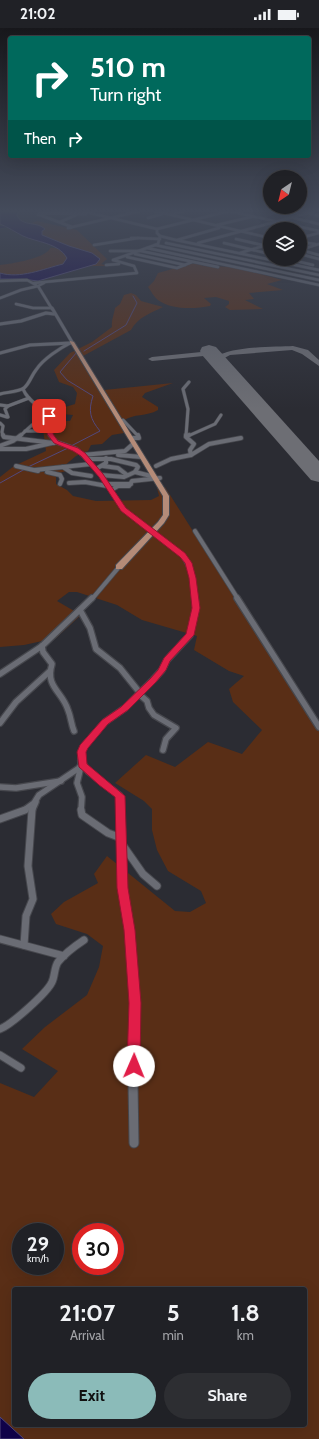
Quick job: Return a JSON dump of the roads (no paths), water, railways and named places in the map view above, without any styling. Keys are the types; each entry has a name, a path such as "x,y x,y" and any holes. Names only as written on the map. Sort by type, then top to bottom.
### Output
{"main road":[{"path":"71,343 134,440 142,457 166,496 166,515 154,532 119,567"}],"street":[{"path":"34,283 105,277"},
{"path":"285,277 319,285"},
{"path":"305,277 319,280"},
{"path":"0,281 26,280 38,286 71,343"},
{"path":"0,298 44,283"},
{"path":"16,304 33,308 50,308"},
{"path":"0,324 21,321 46,312 54,314"},
{"path":"0,353 35,344 71,343"},
{"path":"0,394 23,388 29,383 36,369 49,358 52,353 71,343"},
{"path":"186,436 188,406 183,389 190,382"},
{"path":"23,388 26,396 40,406 49,416 52,425 50,431 55,442"},
{"path":"0,405 8,406 29,398"},
{"path":"0,415 7,417 5,409 8,406"},
{"path":"186,436 214,425 220,420 221,415"},
{"path":"0,446 10,443 32,425 49,416"},
{"path":"83,455 125,451 134,440 139,438 138,434 123,420"},
{"path":"0,423 3,426 2,432 4,436 15,439 55,442 76,449 87,459 101,476 127,513 177,550 188,563 192,578 196,608 190,635 166,660 162,670 140,694 125,708 106,721 82,748 80,774 77,784 82,797 82,815 122,841 143,874 157,886"},
{"path":"25,431 50,431"},
{"path":"186,436 194,444 190,450 190,455"},
{"path":"156,466 171,459 190,455 209,444 241,438"},
{"path":"0,449 26,449 55,442"},
{"path":"87,459 105,459 121,454 142,457"},
{"path":"96,470 106,463 105,459"},
{"path":"105,459 116,460 136,465 138,467 132,482 125,487 118,486 111,490"},
{"path":"35,470 91,464"},
{"path":"16,466 55,473 62,478 60,484"},
{"path":"102,466 120,468 128,475"},
{"path":"63,467 72,473 92,476"},
{"path":"101,476 121,477 136,472 156,478"},
{"path":"69,482 85,482 107,485 156,478"},
{"path":"195,531 319,728"},
{"path":"0,674 42,646 80,610 119,567"},
{"path":"80,610 86,624 90,628 96,649 120,668 147,701 149,708 154,715 176,728 166,739 163,750"},
{"path":"42,646 44,655 52,664 50,671 51,683 68,709 70,721 74,731"},
{"path":"0,723 16,702 50,671"},
{"path":"24,945 26,916 31,907 33,898 28,866 32,810 39,795 62,781 81,763"},
{"path":"81,763 88,771 120,796 122,888 130,930 135,1003 133,1097 134,1144"},
{"path":"0,787 21,788 48,781 62,781"},
{"path":"0,819 24,810 36,801"},
{"path":"0,939 64,956"},
{"path":"0,1030 8,1027 16,1021 32,1003 43,994 53,981 57,963 84,940"},
{"path":"0,1055 21,1068"}],"waterway":[{"path":"84,351 126,325 137,303 133,296"},
{"path":"71,446 100,431 94,423 90,411 93,396 67,380 60,372 77,352"},
{"path":"28,467 68,448"},
{"path":"0,483 25,469"}]}
